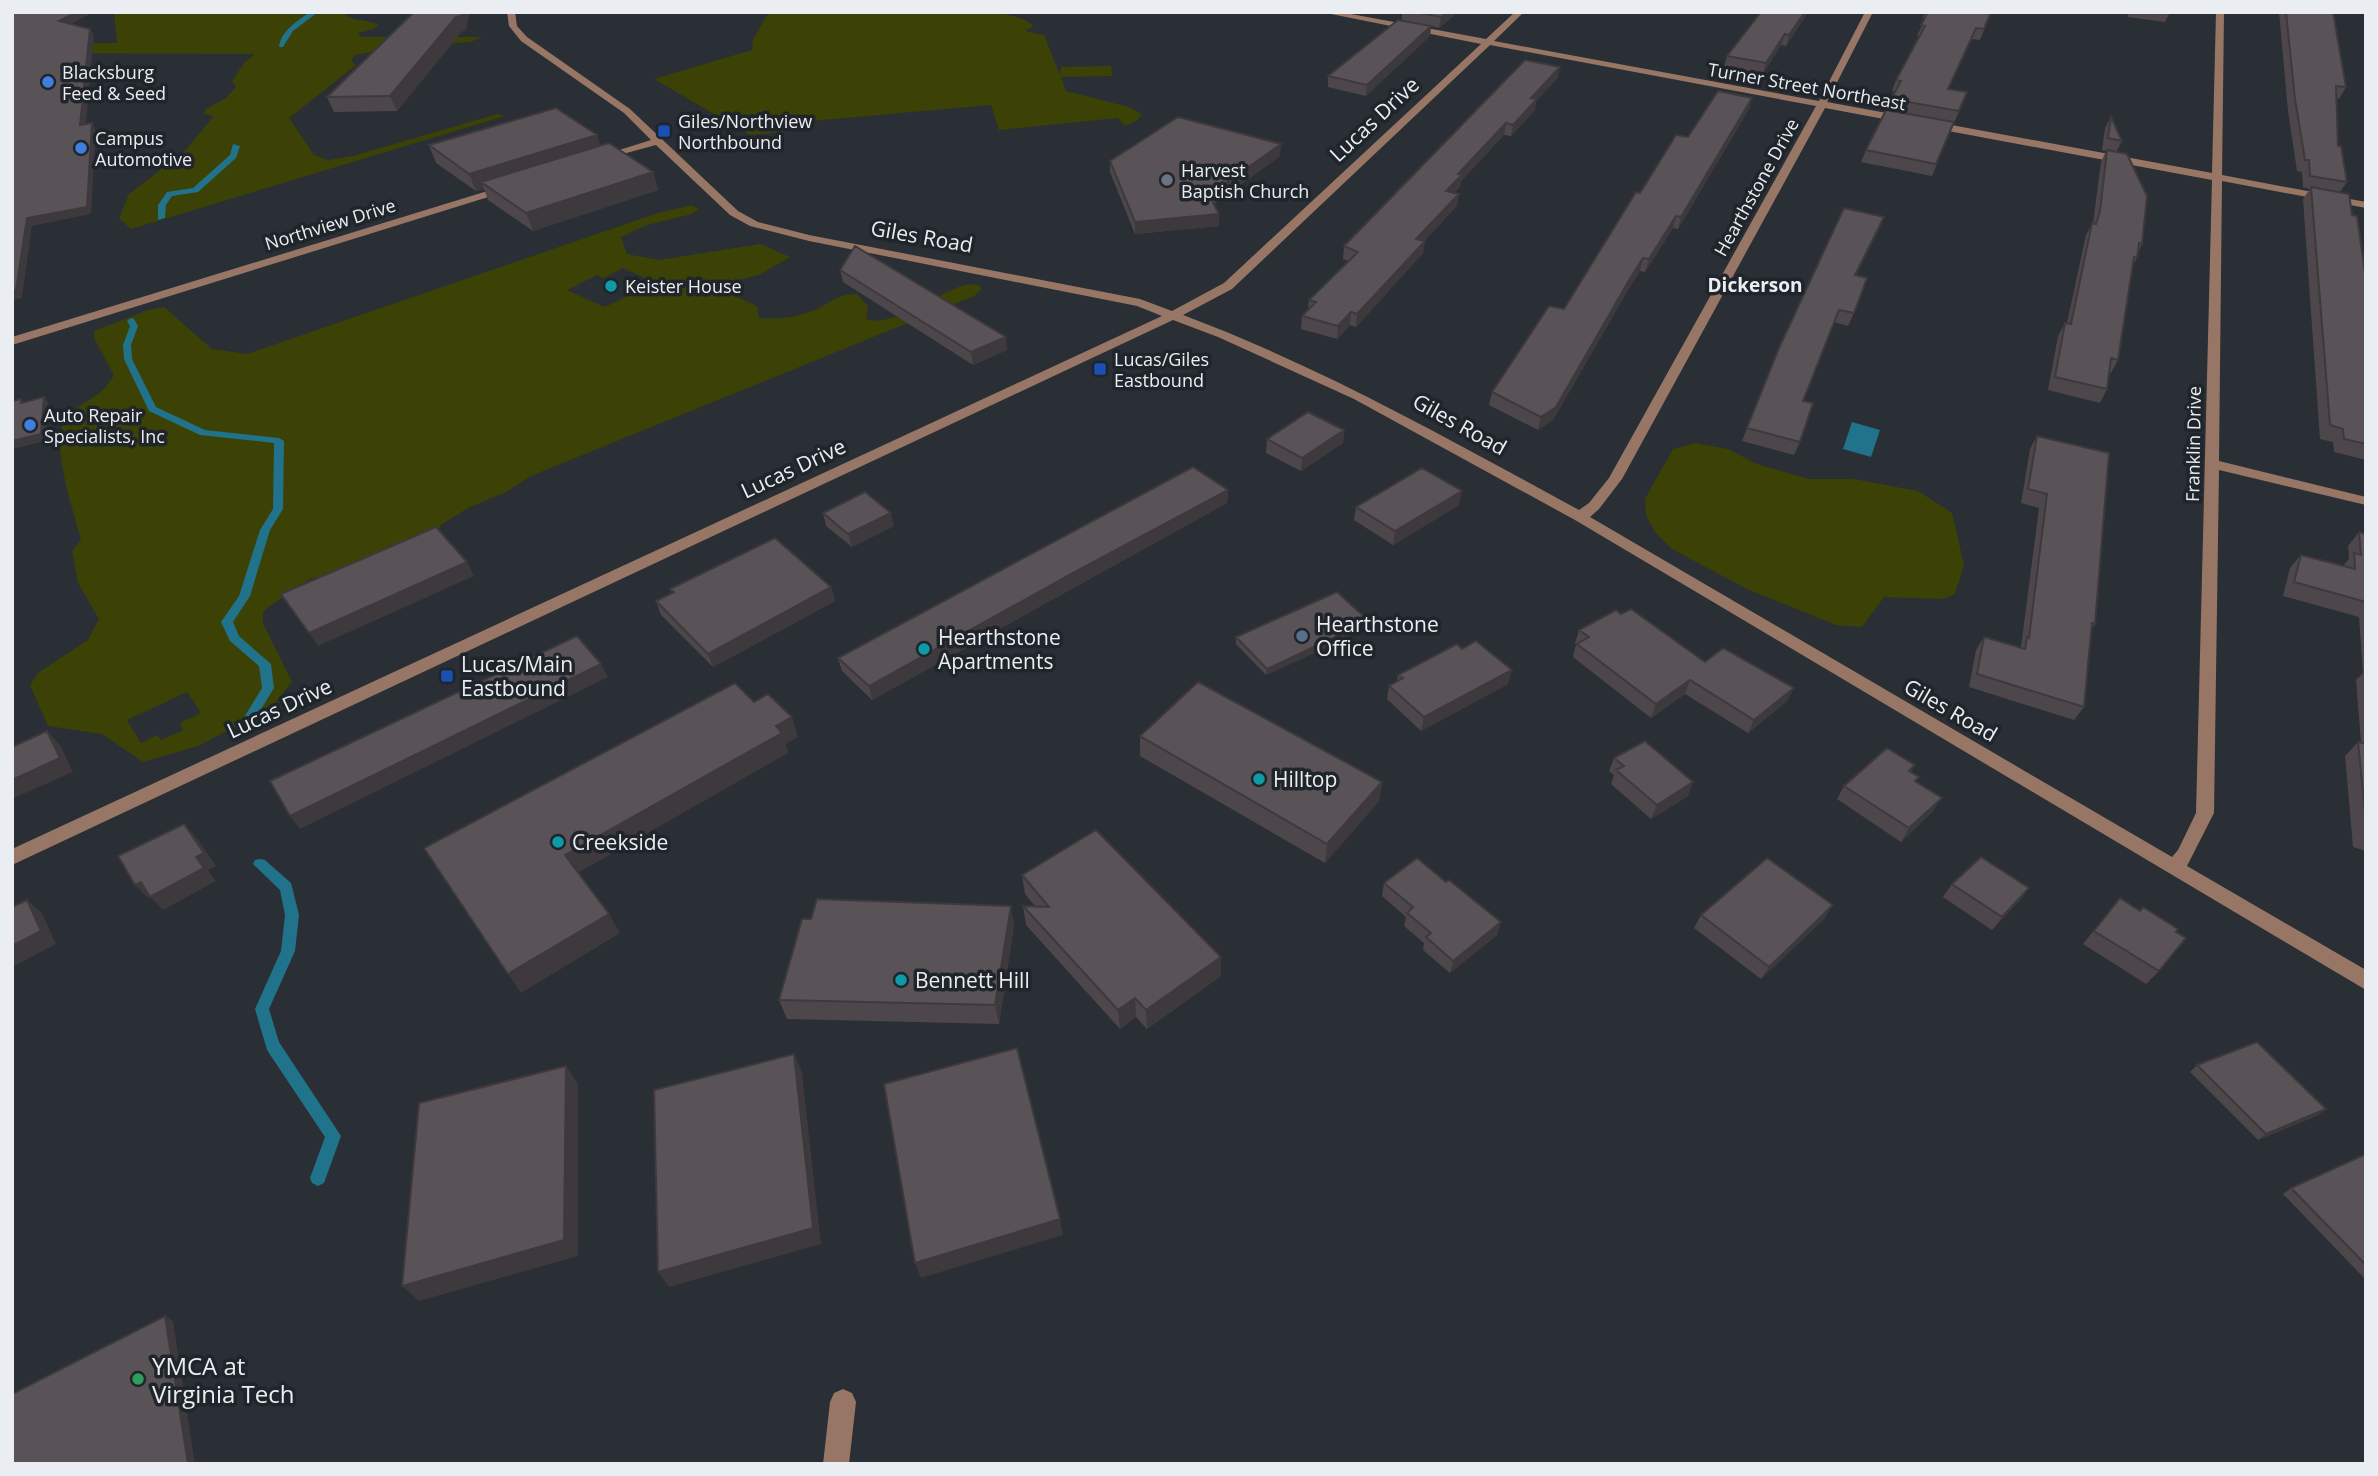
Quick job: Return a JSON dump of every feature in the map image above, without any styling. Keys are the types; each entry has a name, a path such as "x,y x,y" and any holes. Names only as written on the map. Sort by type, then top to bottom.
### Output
{"street":[{"name":"Giles Road","path":"511,12 513,26 524,39 612,100 719,200 734,213 754,224 810,238 1102,294 1174,314 1359,396 1580,517 2366,981"},
{"name":"Turner Street Northeast","path":"1325,12 2366,205"},
{"name":"Lucas Drive","path":"12,858 1174,314 1228,286 1520,12"},
{"name":"Hearthstone Drive","path":"1580,517 1594,506 1615,479 1869,12"},
{"name":"Franklin Drive","path":"2174,867 2199,830 2205,813 2220,12"},
{"path":"595,161 657,141"},
{"name":"Northview Drive","path":"12,341 516,185"},
{"path":"2212,464 2366,501"},
{"path":"836,1464 844,1402"}],"green space":[{"path":"114,12 341,12 351,18 379,24 373,29 358,33 361,37 482,37 471,42 397,47 355,55 351,61 356,65 289,118 314,155 328,160 353,156 497,114 505,116 131,229 119,218 129,194 184,152 214,116 204,114 206,109 226,98 236,87 232,81 245,62 255,54 12,53 12,43 117,43"},
{"path":"769,12 995,12 1016,17 1034,26 1025,31 1044,35 1060,75 1061,67 1111,66 1112,76 1061,77 1066,91 1129,107 1142,114 1125,126 1118,118 999,130 991,105 800,122 799,130 750,135 654,79 752,50 753,39"},
{"path":"692,205 699,209 692,214 647,225 621,237 627,254 659,260 760,244 790,257 759,275 714,286 710,291 737,297 757,306 759,318 801,314 840,297 857,294 868,306 866,319 880,320 896,317 960,287 973,284 982,288 974,296 531,476 441,525 432,542 356,573 311,578 263,611 263,623 292,682 271,708 198,746 143,762 102,734 48,726 30,685 39,672 88,640 99,619 78,583 72,551 81,540 64,474 60,439 63,424 69,414 99,393 114,375 94,338 94,331 148,310 164,307 212,349 247,354 658,213","holes":["623,268 654,282 605,307 567,290 597,275 604,278","187,692 201,713 180,723 183,730 161,740 157,735 141,743 127,720"]},
{"path":"1695,443 1728,449 1757,464 1809,479 1854,479 1918,491 1952,513 1964,565 1955,594 1943,599 1884,597 1862,627 1836,625 1747,589 1672,549 1655,532 1646,515 1645,499 1673,449"}],"water":[{"path":"1852,422 1880,430 1871,457 1843,449"}],"building":[{"path":"12,12 77,12 59,21 90,29 80,125 92,123 87,207 27,218 16,290 12,291"},
{"path":"414,12 462,12 390,96 327,97"},
{"path":"1414,12 1447,12 1441,17"},
{"path":"1761,12 1805,12 1789,35 1785,34 1766,63 1727,56"},
{"path":"1928,12 1991,12 1984,29 1976,28 1948,89 1967,92 1959,111 1891,99 1901,81 1896,80 1925,26 1921,25"},
{"path":"2286,12 2333,12 2346,87 2336,86 2338,146 2341,146 2347,182 2310,176 2295,99"},
{"path":"1398,20 1431,26 1367,85 1328,76"},
{"path":"1525,60 1560,67 1531,98 1537,99 1513,125 1506,123 1458,174 1462,175 1446,191 1459,194 1416,239 1425,241 1357,314 1351,312 1338,326 1302,316 1316,302 1309,300 1358,252 1344,246"},
{"path":"1718,91 1752,98 1681,217 1676,216 1649,259 1643,258 1556,407 1541,417 1492,392 1549,306 1564,309 1636,192 1640,193 1676,135 1688,137"},
{"path":"556,108 597,135 469,174 429,145"},
{"path":"1886,110 1954,122 1936,164 1866,150"},
{"name":"Harvest Baptish Church","path":"1178,117 1281,144 1209,195 1219,214 1135,222 1110,161"},
{"path":"2111,117 2122,141 2108,138"},
{"path":"609,143 653,172 526,213 481,182"},
{"path":"2107,150 2127,154 2147,196 2142,244 2139,243 2137,258 2134,257 2118,360 2111,358 2107,389 2055,377 2065,323 2071,324 2092,223 2096,224 2100,211"},
{"path":"2311,187 2349,194 2352,215 2357,216 2366,280 2366,444 2344,439 2343,429 2330,425"},
{"path":"1844,208 1884,217 1855,275 1867,278 1854,313 1839,310 1803,401 1813,403 1800,442 1747,428 1779,348"},
{"path":"855,246 1006,337 971,352 840,270"},
{"name":"Auto Repair Specialists, Inc","path":"44,397 41,434 12,441 12,401 21,399 21,403"},
{"path":"1308,412 1344,430 1302,458 1267,439"},
{"path":"2037,436 2109,453 2095,624 2092,623 2084,707 1977,674 1984,637 2025,649 2027,637 2029,638 2047,494 2028,489"},
{"path":"1193,467 1228,490 869,686 838,658"},
{"path":"1422,468 1462,491 1395,531 1356,507"},
{"path":"865,492 891,513 848,534 823,513"},
{"path":"436,527 467,562 309,633 281,594"},
{"path":"2359,532 2366,534 2366,602 2294,582 2301,555 2355,569 2354,553 2361,555"},
{"path":"775,538 831,587 708,654 656,601 674,592 670,589"},
{"name":"Hearthstone Office","path":"1337,592 1369,621 1267,669 1236,637"},
{"path":"1631,609 1705,662 1723,648 1794,688 1754,720 1690,680 1656,704 1577,644 1589,637 1579,630 1616,610 1621,614"},
{"path":"577,636 601,664 290,816 270,781"},
{"path":"1476,641 1512,670 1424,717 1389,686 1403,678 1398,675 1457,644 1462,649"},
{"name":"Hilltop","path":"1198,682 1382,782 1327,844 1140,736"},
{"name":"Creekside","path":"735,683 754,702 768,694 792,717 776,726 782,733 565,855 609,914 508,974 424,848"},
{"path":"47,731 60,758 12,780 12,747"},
{"path":"1645,741 1693,782 1657,805 1616,770 1624,766 1614,758"},
{"path":"2358,742 2366,744 2366,823"},
{"path":"1887,748 1915,765 1909,771 1919,777 1915,781 1942,798 1909,828 1844,786"},
{"path":"184,824 204,853 196,857 204,868 150,897 141,882 135,885 118,856"},
{"name":"Bennett Hill","path":"1096,830 1221,957 1146,1010 1135,998 1118,1010 1023,906 1049,907 1022,875"},
{"path":"1981,857 2029,888 2002,917 1952,884"},
{"path":"1417,858 1501,922 1453,961 1426,937 1431,933 1407,913 1413,907 1384,883"},
{"path":"1767,858 1833,905 1769,967 1701,915"},
{"path":"2120,898 2140,911 2143,907 2178,929 2176,932 2186,938 2159,971 2094,931"},
{"name":"Bennett Hill","path":"817,899 1011,906 995,1005 779,1000 802,919 811,919"},
{"path":"27,900 41,931 12,946 12,907"},
{"path":"2257,1042 2326,1109 2266,1134 2197,1065"},
{"path":"1017,1048 1060,1219 915,1263 884,1084"},
{"path":"794,1054 813,1228 658,1272 654,1090"},
{"path":"566,1066 564,1240 402,1286 419,1103"},
{"path":"2366,1154 2366,1265 2291,1188"},
{"name":"YMCA at Virginia Tech","path":"165,1316 188,1464 12,1464 12,1394"}],"waterway":[{"path":"281,46 290,30 315,12"},
{"path":"161,218 162,205 170,194 195,190 233,156 236,146"},
{"path":"131,321 134,326 127,345 128,359 152,409 203,433 279,441 278,509 265,530 244,596 227,622 234,638 265,664 268,688 249,719"},
{"path":"260,864 286,887 292,915 288,951 262,1009 272,1045 333,1136 318,1178"}],"place":[{"name":"Blacksburg Feed & Seed","path":"48,82"},
{"name":"Giles/Northview Northbound","path":"664,131"},
{"name":"Campus Automotive","path":"81,148"},
{"name":"Harvest Baptish Church","path":"1167,180"},
{"name":"Keister House","path":"611,286"},
{"name":"Lucas/Giles Eastbound","path":"1100,369"},
{"name":"Auto Repair Specialists, Inc","path":"30,425"},
{"name":"Hearthstone Office","path":"1302,636"},
{"name":"Hearthstone Apartments","path":"924,649"},
{"name":"Lucas/Main Eastbound","path":"447,676"},
{"name":"Hilltop","path":"1259,779"},
{"name":"Creekside","path":"558,842"},
{"name":"Bennett Hill","path":"901,980"},
{"name":"YMCA at Virginia Tech","path":"138,1379"}],"district":[{"name":"Dickerson","path":"1755,285"}]}
